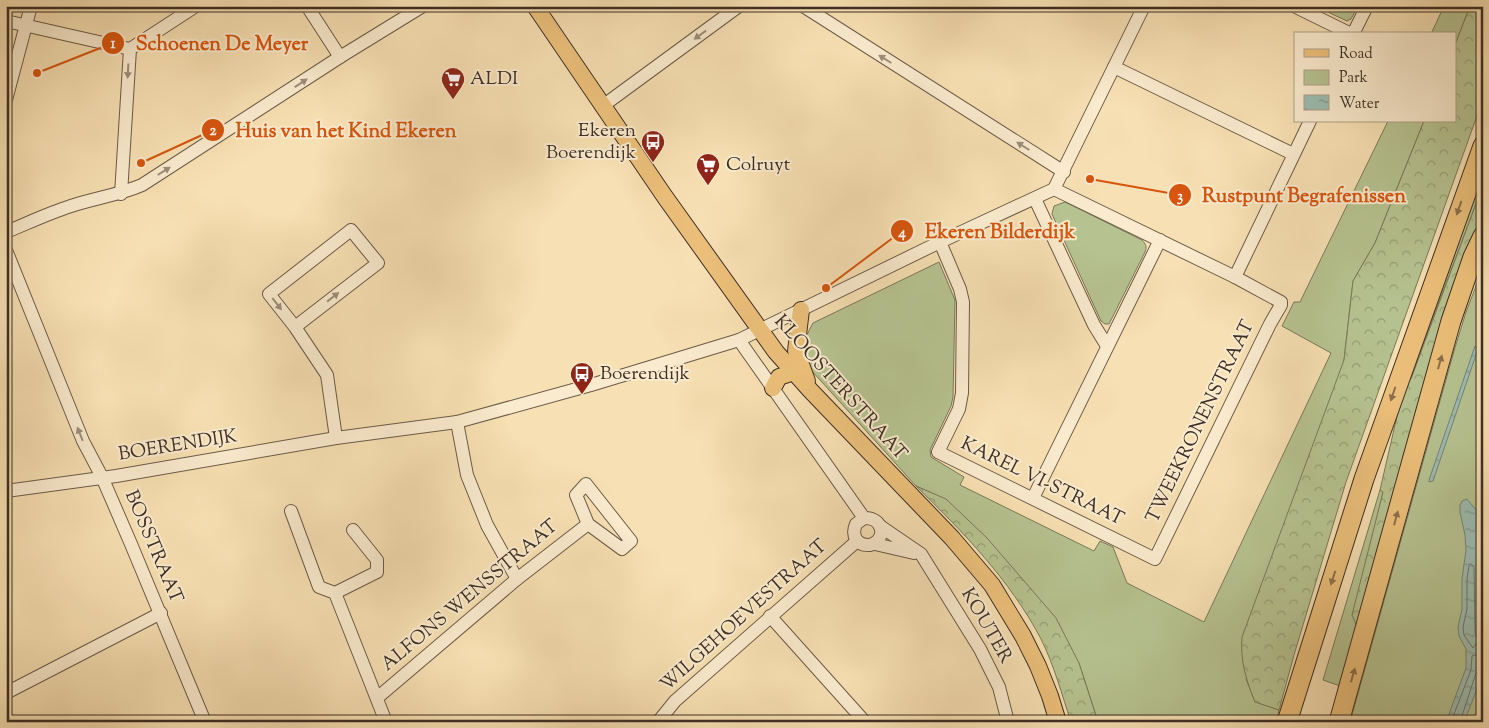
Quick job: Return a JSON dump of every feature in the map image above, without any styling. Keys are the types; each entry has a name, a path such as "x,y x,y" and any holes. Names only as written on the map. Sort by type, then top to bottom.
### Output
{"highway":[{"path":"1287,722 1367,470 1483,146"},
{"path":"1339,722 1451,320 1473,257 1483,236"}],"main road":[{"name":"KLOOSTERSTRAAT","path":"535,6 665,196 776,352 952,538 992,585 1024,636 1050,696 1058,722"},
{"path":"801,310 796,351 810,390"},
{"path":"773,388 779,377 794,372"}],"street":[{"path":"6,100 31,6"},
{"path":"6,21 130,49 196,6"},
{"path":"307,6 340,57"},
{"path":"6,232 69,207 100,197 121,194 142,185 340,57 423,6"},
{"path":"604,105 739,6"},
{"path":"803,6 1064,172"},
{"path":"1144,6 1054,189 1235,277 1309,122"},
{"path":"1295,6 1348,32"},
{"path":"1353,32 1367,6"},
{"path":"121,194 130,49"},
{"path":"1114,67 1293,154"},
{"name":"BOERENDIJK","path":"6,491 336,438 457,422 582,388 739,340 1054,189"},
{"path":"1035,199 1094,325 1107,346"},
{"path":"295,327 378,263 351,230 269,294 295,327 327,375 336,438"},
{"path":"1033,498 1160,240"},
{"name":"KAREL VI-STRAAT","path":"940,242 960,289 963,302 962,393 959,409 938,452 1155,559"},
{"name":"BOSSTRAAT","path":"6,250 83,441 102,477 161,613 205,722"},
{"name":"TWEEKRONENSTRAAT","path":"1155,559 1281,305 1281,302 1235,277"},
{"path":"739,340 864,518 874,519 880,526 881,536 875,544 921,554"},
{"path":"457,422 467,475 487,525 517,579"},
{"name":"ALFONS WENSSTRAAT","path":"586,484 631,541 622,549 588,524 576,495 586,484"},
{"path":"291,511 319,587 335,593 377,572 377,560 353,530"},
{"name":"WILGEHOEVESTRAAT","path":"864,518 854,528 854,534 857,541 865,546 875,544"},
{"name":"ALFONS WENSSTRAAT","path":"377,698 517,579 588,524"},
{"name":"KOUTER","path":"880,526 921,554 980,649 999,688 1008,722"},
{"name":"WILGEHOEVESTRAAT","path":"658,722 676,701 857,541"},
{"path":"335,593 386,722"},
{"path":"6,693 161,613"},
{"path":"770,616 865,722"}],"green space":[{"path":"1315,6 1358,6 1351,19 1347,21"},
{"path":"1444,6 1470,6 1456,42 1456,32 1432,32"},
{"path":"1470,6 1483,6 1483,99 1346,482 1279,710 1255,702 1244,670 1242,637 1344,360 1353,281 1375,243 1424,122 1456,122 1456,42"},
{"path":"1388,122 1424,122 1375,243 1353,281 1344,360 1246,679 1255,701 1279,710 1276,722 1098,722 1079,663 946,500 916,486 811,370 804,346 813,323 939,262 955,300 953,397 951,406 930,450 931,457 964,477 960,485 1094,551 1100,541 1113,547 1127,583 1204,622 1331,353 1282,326 1294,302 1300,302"},
{"path":"1483,165 1483,185 1410,379 1406,377"},
{"path":"1483,185 1483,221 1475,238 1358,629 1352,615 1383,492 1380,490 1406,377 1411,379"},
{"path":"1065,202 1142,240 1146,246 1145,252 1109,324 1101,321 1052,214 1054,206"},
{"path":"1483,268 1483,722 1350,722 1454,351 1466,312"},
{"path":"916,486 946,499 987,538 1056,618 1079,663 1098,722 1071,722 1050,659 1029,617 1000,577 968,539"},
{"path":"1380,490 1383,491 1358,629 1343,687 1323,680"}],"water":[{"path":"1475,346 1478,349 1433,481 1429,482 1429,480"},
{"path":"1467,499 1477,511 1482,668 1478,687 1464,722 1446,722 1466,668 1466,649 1459,636 1458,627 1462,609 1462,579 1466,550 1460,505 1462,501"}],"place":[{"name":"Schoenen De Meyer","path":"37,73"},
{"name":"ALDI","path":"453,100"},
{"name":"Huis van het Kind Ekeren","path":"141,163"},
{"name":"Ekeren Boerendijk","path":"653,163"},
{"name":"Rustpunt Begrafenissen","path":"1090,179"},
{"name":"Colruyt","path":"708,186"},
{"name":"Ekeren Bilderdijk","path":"826,288"},
{"name":"Boerendijk","path":"582,395"}]}
